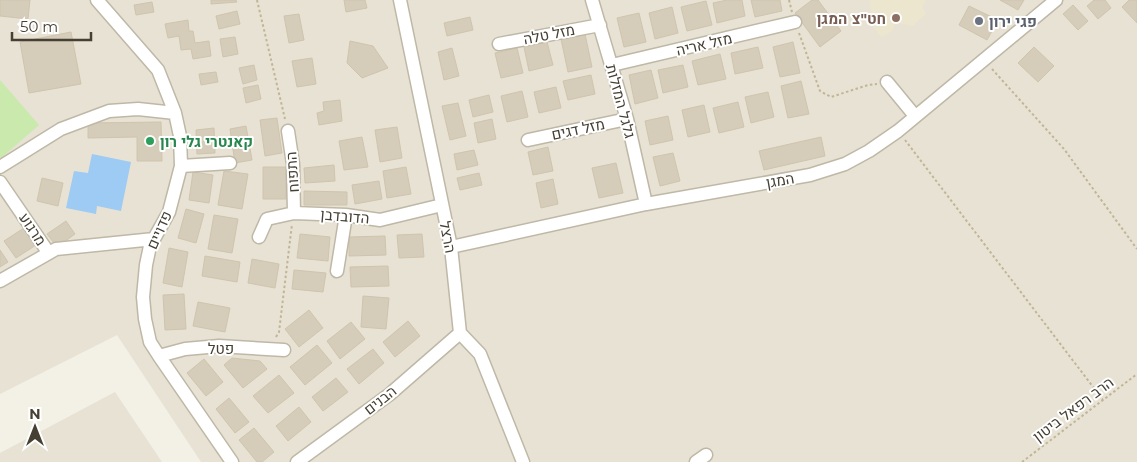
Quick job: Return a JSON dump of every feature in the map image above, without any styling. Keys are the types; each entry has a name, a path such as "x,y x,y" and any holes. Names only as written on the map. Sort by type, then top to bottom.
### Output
{"street":[{"name":"פדויים","path":"97,0 158,70 175,113 180,136 181,166 169,212 150,246 146,265 143,296 145,320 150,342 232,462"},
{"name":"הרצל","path":"400,0 451,247 460,332"},
{"name":"גלגל המזלות","path":"592,0 627,119 646,204"},
{"name":"המגן","path":"451,247 646,204 810,175 845,164 868,152 898,131 1056,0"},
{"name":"מזל אריה","path":"612,65 795,22"},
{"name":"מזל טלה","path":"499,44 600,25"},
{"path":"887,82 915,116"},
{"path":"0,167 61,129 109,111 138,109 175,113"},
{"name":"מזל דגים","path":"528,140 627,119"},
{"name":"התפוח","path":"288,131 293,164 294,213"},
{"path":"181,166 230,163"},
{"name":"מרגוע","path":"0,182 48,252"},
{"name":"הדובדבן","path":"259,237 267,219 294,213 346,215 380,220 442,205"},
{"path":"337,271 346,215"},
{"path":"0,281 56,249 154,238"},
{"path":"460,332 480,354 523,462"},
{"name":"הבנים","path":"297,462 390,394 460,332"},
{"name":"פטל","path":"159,356 185,349 219,346 284,350"}],"path":[{"path":"257,0 288,131"},
{"path":"788,0 820,91 831,98 868,85 887,82"},
{"path":"983,60 1064,149 1137,249"},
{"path":"898,131 1103,400"},
{"path":"267,349 279,332 294,213"},
{"name":"הרב רפאל ביטון","path":"1024,462 1137,374"}],"shaded area":[{"path":"0,0 1137,0 1137,462 201,462 117,335 0,394"},
{"name":"חט\"צ המגן","path":"870,0 926,0 922,7 926,13 913,26 895,22 892,31 881,37 871,24"},
{"path":"115,392 162,462 0,462 0,453"}],"green space":[{"path":"0,80 39,125 1,158 0,157"}],"water":[{"path":"92,154 131,162 121,211 97,206 96,214 66,208 74,171 88,173"}],"building":[{"path":"0,0 30,0 28,19 0,16"},
{"path":"211,0 236,0 237,2 211,4"},
{"path":"344,0 365,0 367,8 346,12"},
{"path":"727,0 742,0 745,16 717,23 713,3"},
{"path":"751,0 780,0 782,11 755,17"},
{"path":"812,0 818,0 841,31 820,47 795,13"},
{"path":"1000,0 1024,0 1018,10"},
{"path":"1094,0 1105,0 1111,8 1098,19 1087,6"},
{"path":"1129,0 1137,0 1137,23 1122,7"},
{"path":"706,1 712,25 687,31 681,7"},
{"path":"152,2 154,12 136,15 134,5"},
{"path":"1073,5 1088,21 1078,30 1063,14"},
{"path":"969,6 998,20 987,40 959,25"},
{"path":"672,7 678,33 655,39 649,13"},
{"path":"237,11 240,24 219,29 216,16"},
{"path":"639,13 646,42 624,47 617,18"},
{"path":"299,14 304,40 289,43 284,16"},
{"path":"470,17 473,30 447,36 444,23"},
{"path":"188,20 189,31 193,31 195,43 209,41 211,56 193,59 191,49 181,50 179,36 168,38 165,24"},
{"path":"71,32 81,84 29,93 20,42"},
{"path":"585,34 592,67 568,72 561,39"},
{"path":"235,37 238,54 223,57 220,39"},
{"path":"350,41 373,46 388,68 362,78 347,63"},
{"path":"547,42 553,65 529,71 524,47"},
{"path":"793,42 800,73 780,77 773,47"},
{"path":"758,47 763,68 735,74 731,53"},
{"path":"1034,47 1054,66 1038,82 1018,63"},
{"path":"452,48 459,76 444,80 438,52"},
{"path":"517,48 523,73 501,78 495,53"},
{"path":"720,54 726,79 698,85 692,61"},
{"path":"312,58 316,84 297,87 292,61"},
{"path":"254,65 257,80 243,84 239,68"},
{"path":"683,65 688,87 663,93 658,70"},
{"path":"651,70 658,98 635,104 629,75"},
{"path":"216,72 218,82 201,85 199,74"},
{"path":"591,75 595,94 568,100 563,81"},
{"path":"801,81 809,114 788,118 781,86"},
{"path":"258,85 261,99 246,103 243,88"},
{"path":"556,87 561,108 539,113 534,92"},
{"path":"522,91 528,117 507,122 501,96"},
{"path":"768,92 774,117 751,123 745,97"},
{"path":"489,95 493,112 473,117 469,100"},
{"path":"340,100 342,121 319,125 317,113 324,111 323,102"},
{"path":"738,102 744,127 719,133 713,108"},
{"path":"458,103 466,136 450,140 442,106"},
{"path":"704,105 710,132 688,137 682,110"},
{"path":"668,116 673,140 650,145 645,121"},
{"path":"277,118 282,153 265,156 260,120"},
{"path":"492,119 496,139 478,143 474,123"},
{"path":"161,122 162,161 137,161 137,137 88,138 88,123"},
{"path":"246,126 252,160 235,163 230,129"},
{"path":"397,127 402,158 380,162 375,130"},
{"path":"214,128 215,153 197,154 196,130"},
{"path":"362,137 368,167 344,170 339,141"},
{"path":"821,137 825,156 764,170 759,151"},
{"path":"548,147 553,171 533,175 528,152"},
{"path":"474,150 478,165 457,170 454,154"},
{"path":"673,153 680,181 660,186 653,157"},
{"path":"616,163 623,193 599,198 592,168"},
{"path":"334,165 335,181 305,183 304,168"},
{"path":"263,167 286,167 286,199 263,199"},
{"path":"406,167 411,194 387,198 383,171"},
{"path":"224,171 248,174 242,209 218,205"},
{"path":"193,172 213,175 209,203 189,200"},
{"path":"479,173 482,185 460,190 457,178"},
{"path":"42,178 63,183 58,206 37,201"},
{"path":"553,179 558,204 541,208 536,183"},
{"path":"379,181 382,199 355,204 352,185"},
{"path":"304,191 347,192 347,205 304,205"},
{"path":"186,209 204,214 196,243 178,238"},
{"path":"214,215 238,219 232,253 208,249"},
{"path":"66,221 75,234 57,247 47,234"},
{"path":"24,228 36,245 16,258 4,241"},
{"path":"300,234 330,237 328,261 297,258"},
{"path":"422,234 424,257 399,258 397,235"},
{"path":"385,236 386,255 349,256 349,237"},
{"path":"169,248 188,252 182,287 163,283"},
{"path":"0,250 8,262 0,267"},
{"path":"205,256 240,262 237,282 202,276"},
{"path":"252,259 279,264 275,288 248,283"},
{"path":"388,266 389,286 351,287 350,267"},
{"path":"294,270 326,273 323,292 292,289"},
{"path":"184,294 186,329 165,330 163,295"},
{"path":"363,296 389,298 386,329 361,327"},
{"path":"198,302 230,308 225,332 193,326"},
{"path":"309,310 323,328 299,347 285,329"},
{"path":"408,321 420,336 395,357 383,342"},
{"path":"351,322 365,339 340,359 327,341"},
{"path":"317,345 332,363 305,385 290,367"},
{"path":"373,349 384,363 359,384 347,369"},
{"path":"232,358 260,361 267,369 243,388 224,365"},
{"path":"204,359 223,382 206,396 187,373"},
{"path":"279,375 294,393 268,413 253,396"},
{"path":"336,378 348,392 323,411 312,397"},
{"path":"229,398 249,422 235,433 216,409"},
{"path":"299,407 311,422 288,441 276,426"},
{"path":"254,428 274,452 262,462 257,462 239,440"}],"place":[{"name":"חט\"צ המגן","path":"896,18"},
{"name":"פגי ירון","path":"979,21"},
{"name":"קאנטרי גלי רון","path":"150,141"}]}
